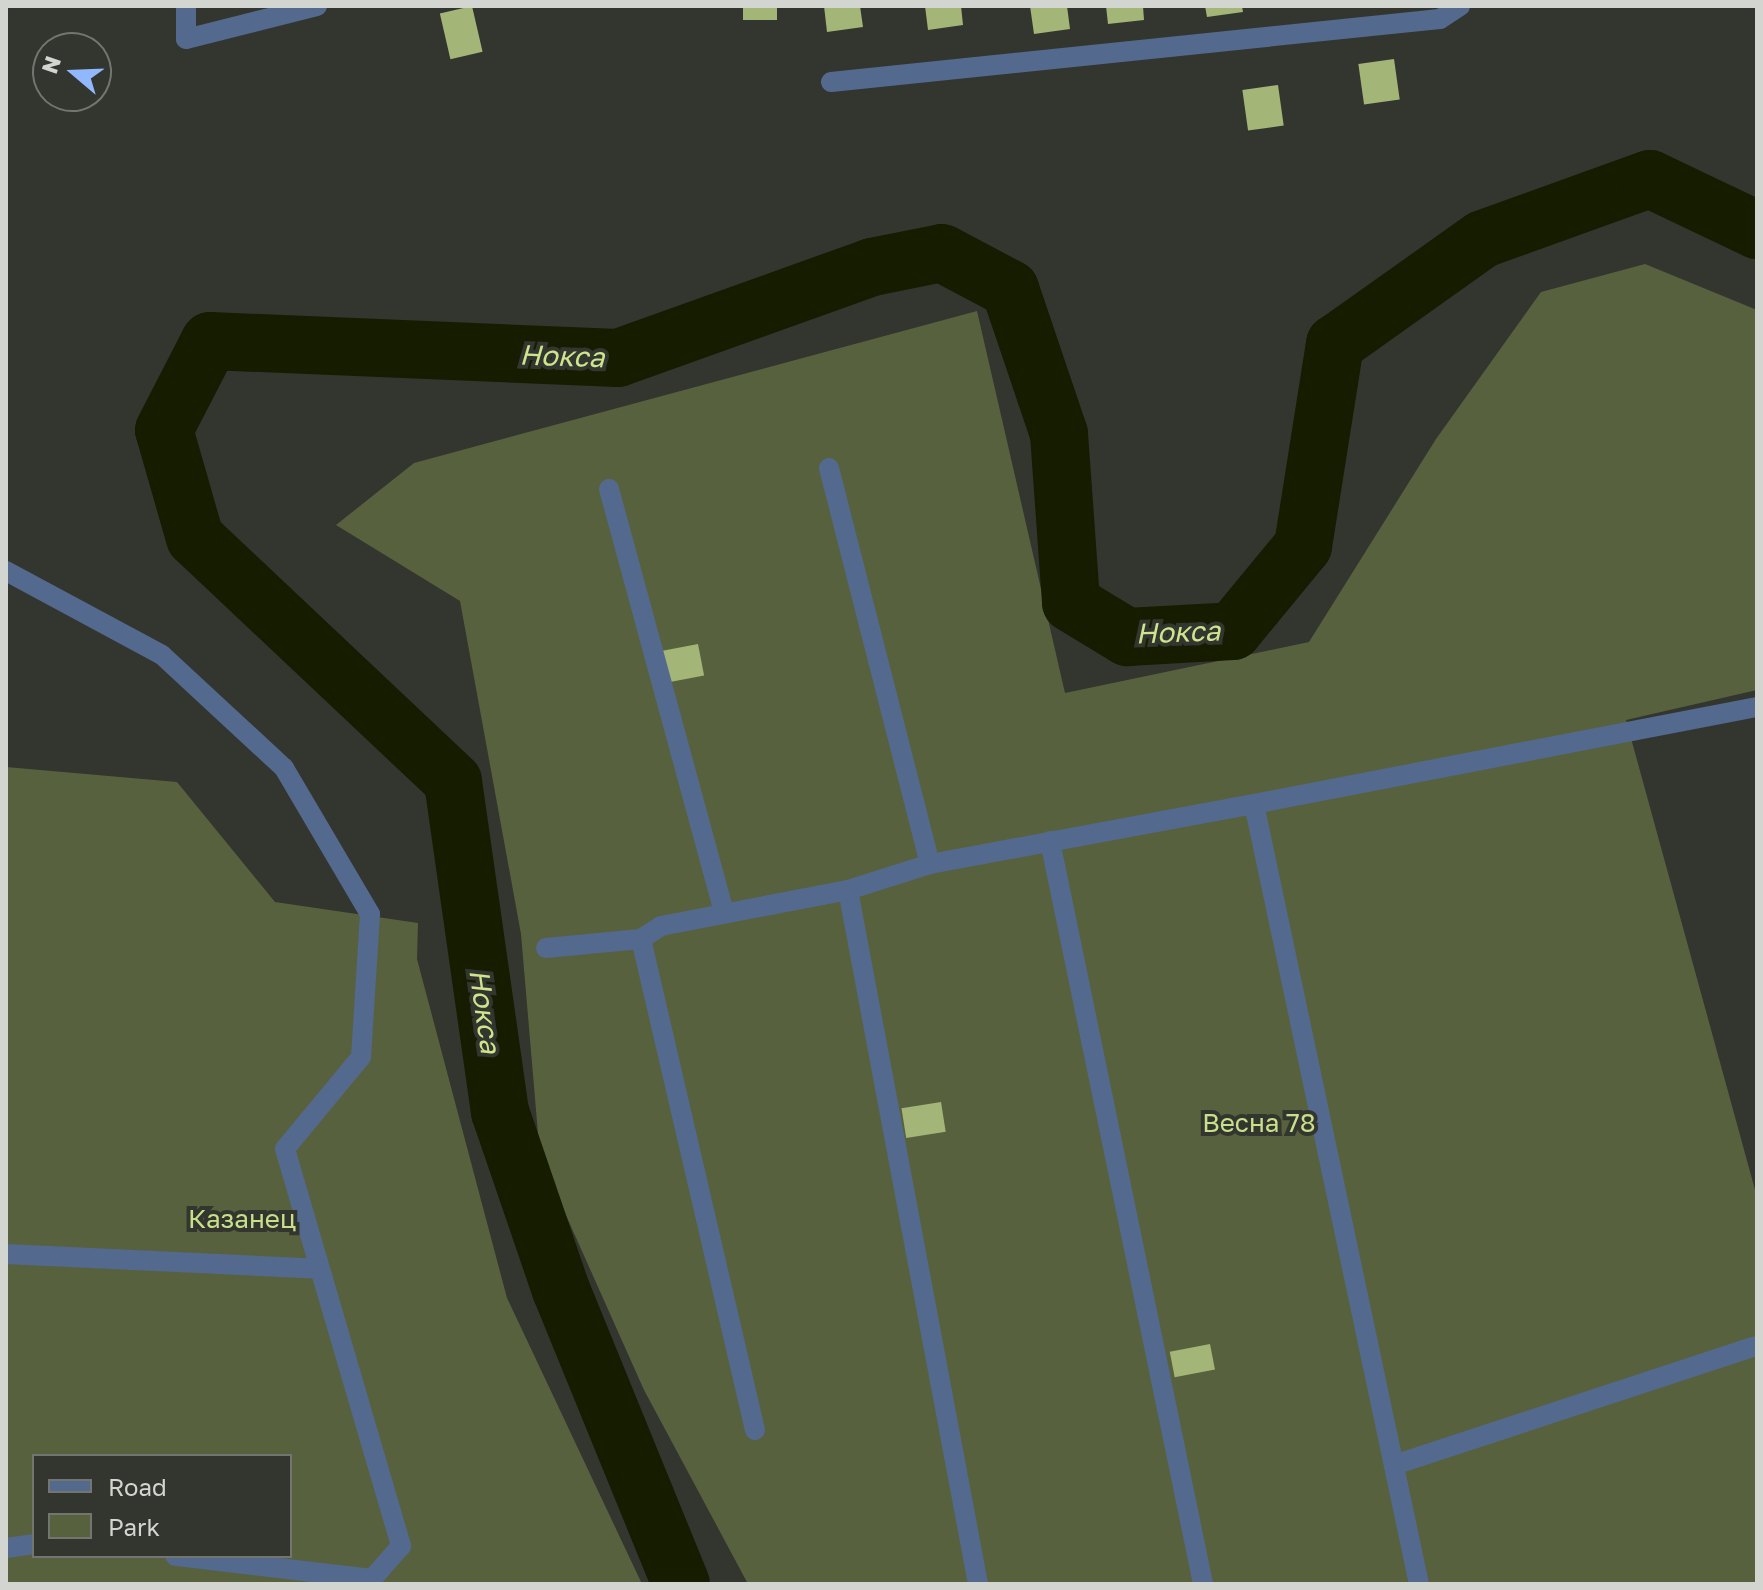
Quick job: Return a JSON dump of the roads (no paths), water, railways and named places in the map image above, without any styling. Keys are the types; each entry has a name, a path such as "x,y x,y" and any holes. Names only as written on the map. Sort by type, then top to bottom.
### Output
{"street":[{"path":"186,6 186,39 317,6"},
{"path":"831,82 1440,19 1460,6"},
{"path":"829,468 930,864"},
{"path":"609,489 724,911"},
{"path":"6,571 162,655 284,768 370,914 361,1057 285,1149 401,1546 372,1579 192,1558"},
{"path":"546,948 641,939 661,926 724,911 848,890 930,864 1757,707"},
{"path":"1254,804 1419,1584"},
{"path":"1050,841 1203,1584"},
{"path":"848,890 978,1584"},
{"path":"641,939 755,1430"},
{"path":"6,1254 320,1269"},
{"path":"1394,1465 1755,1346"},
{"path":"6,1548 32,1544"}],"waterway":[{"name":"Нокса","path":"681,1584 561,1290 500,1112 453,781 195,538 164,430 210,341 618,358 872,267 942,253 1010,289 1059,434 1071,603 1127,637 1233,631 1303,546 1335,344 1483,239 1650,179 1757,230"}],"park label":[{"name":"Весна 78","path":"1259,1123"},
{"name":"Казанец","path":"242,1219"}]}
